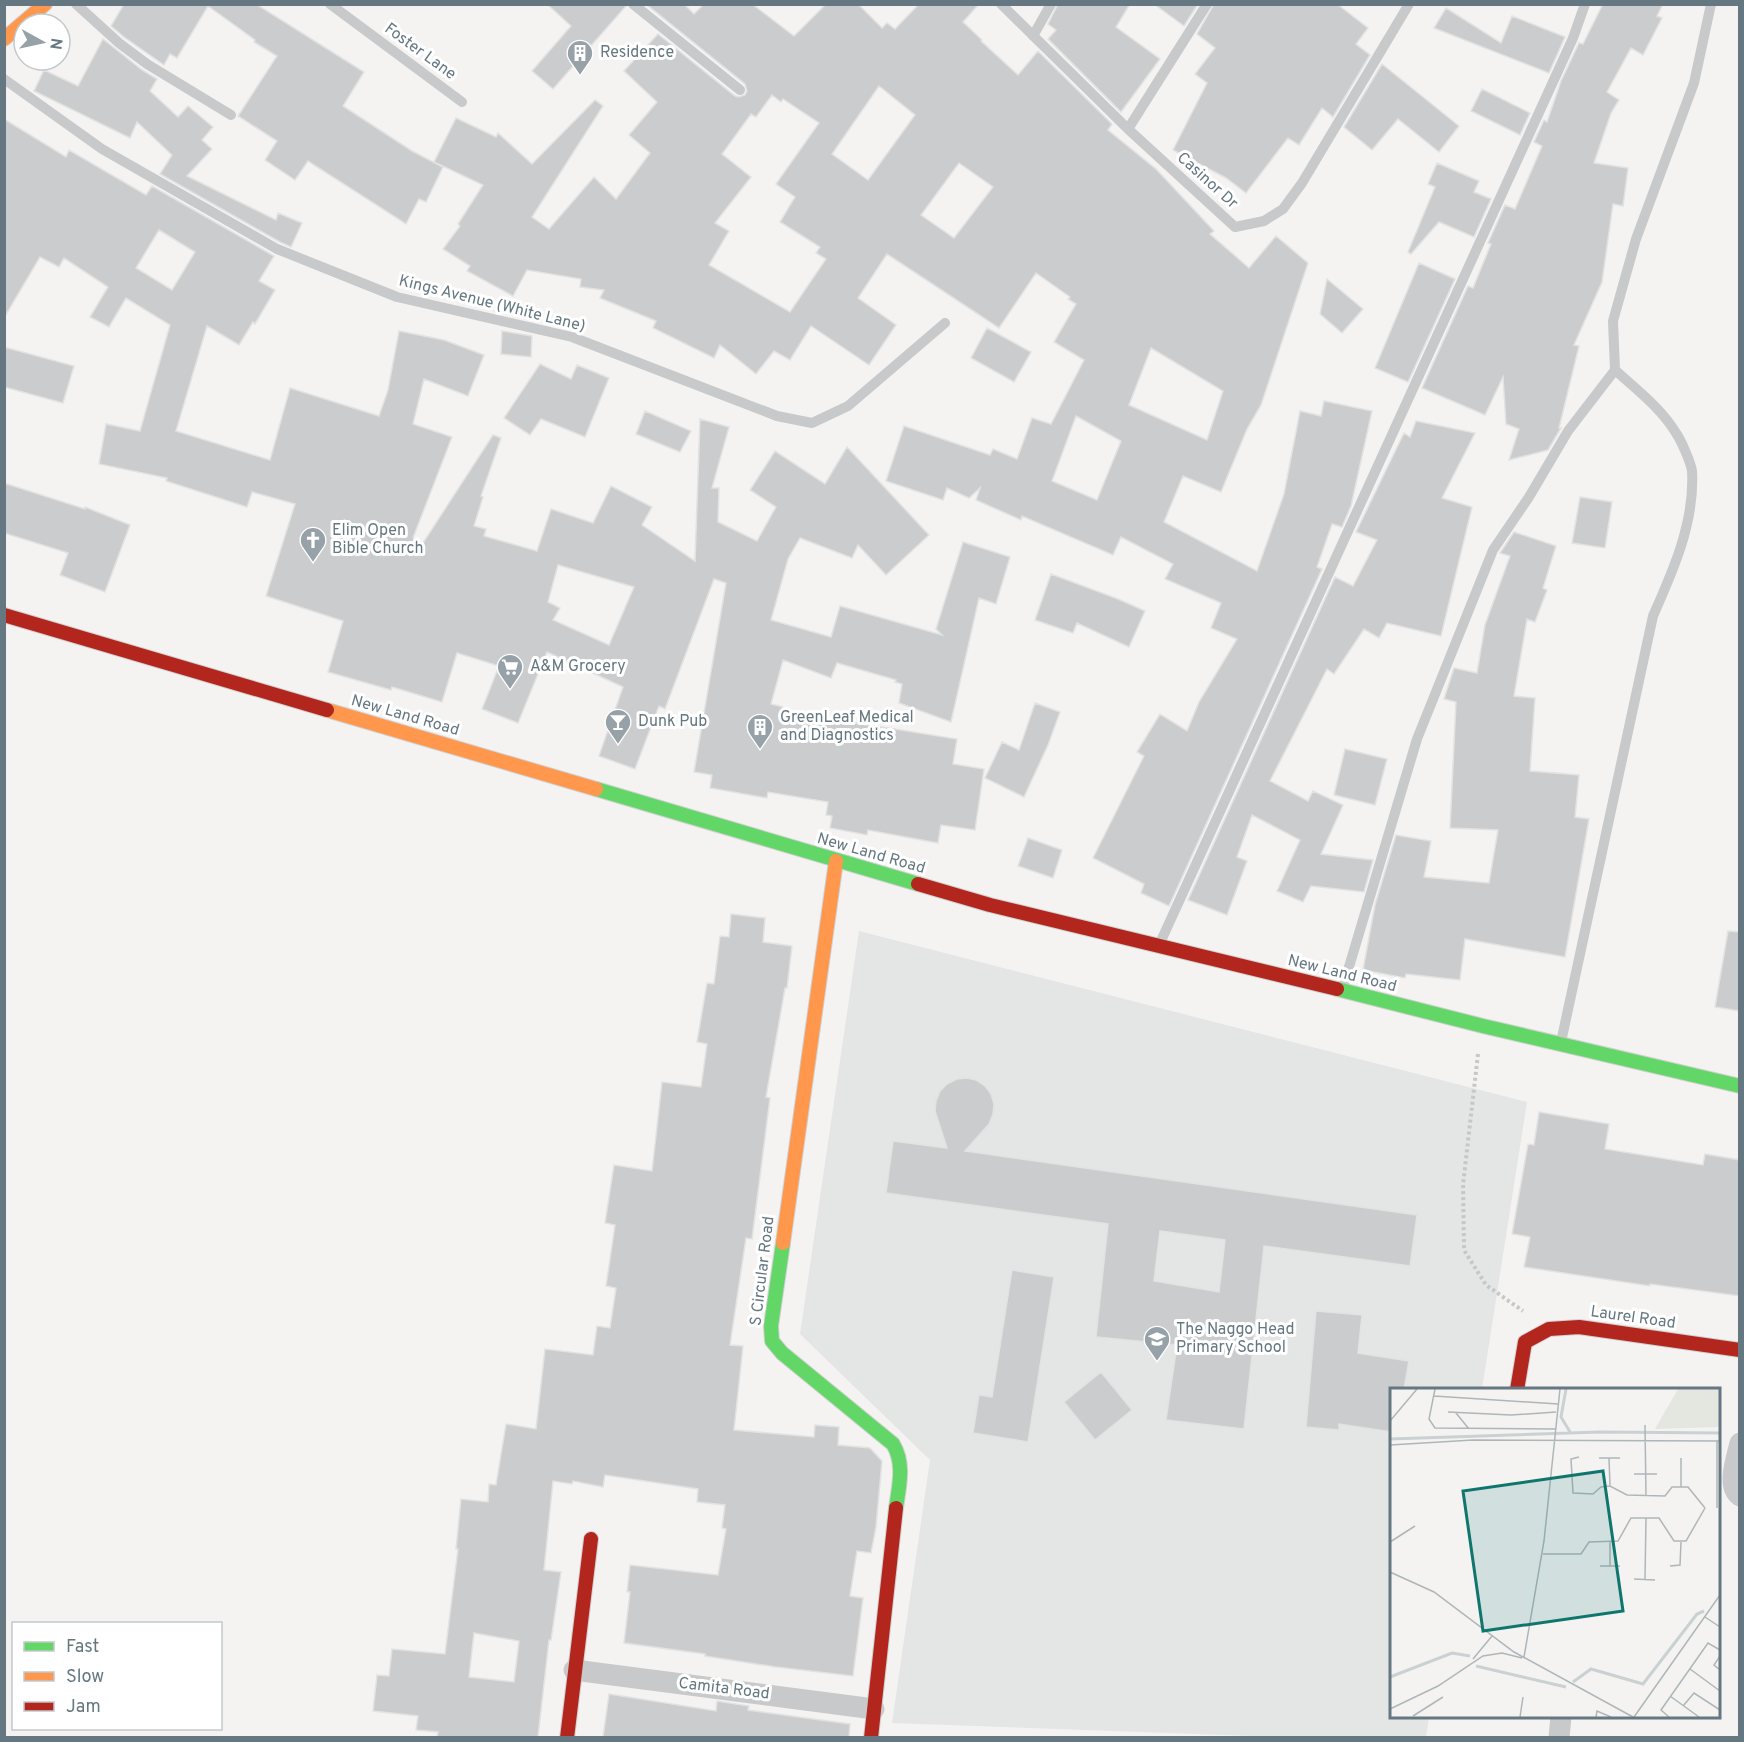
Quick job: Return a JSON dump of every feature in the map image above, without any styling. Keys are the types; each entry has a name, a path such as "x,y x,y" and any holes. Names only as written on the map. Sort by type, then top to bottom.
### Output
{"street":[{"path":"4,39 45,4"},
{"name":"New Land Road","path":"4,615 836,861 990,904 1483,1026 1740,1086"},
{"name":"S Circular Road","path":"836,861 771,1326 772,1341 782,1353 892,1444 899,1454 901,1464 871,1737"},
{"name":"Laurel Road","path":"1517,1388 1525,1342 1549,1329 1579,1327 1740,1350"},
{"path":"1740,1443 1733,1485 1740,1496"},
{"path":"567,1737 591,1539"},
{"name":"Camita Road","path":"574,1670 874,1708"},
{"path":"1558,1737 1561,1718"}],"lane":[{"path":"75,4 147,64 231,115"},
{"name":"Foster Lane","path":"330,4 462,102"},
{"path":"633,4 740,90"},
{"name":"Casinor Dr","path":"1001,4 1128,129 1235,227 1264,221 1283,208 1302,183 1409,4"},
{"path":"1033,36 1051,4"},
{"path":"1128,129 1207,4"},
{"path":"1159,946 1573,38 1585,4"},
{"path":"1342,991 1418,739 1493,550 1529,497 1568,431 1615,370 1613,321 1636,239 1694,83 1711,4"},
{"name":"Kings Avenue (White Lane)","path":"4,79 102,149 277,249 397,297 572,337 777,416 812,423 848,406 945,324"},
{"path":"1561,1043 1653,616 1677,562 1689,508 1692,469 1677,433 1652,404 1615,370"}],"path":[{"path":"1483,1026 1473,1089 1463,1185 1464,1250 1486,1285 1549,1329"}],"shaded area":[{"name":"The Naggo Head Primary School","path":"859,931 1527,1102 1482,1388 1390,1388 1390,1718 1429,1718 1426,1737 1281,1737 892,1723 930,1460 800,1334"}],"building":[{"path":"124,4 256,4 364,72 343,106 412,151 443,167 426,202 419,199 406,224 308,161 295,180 265,160 277,141 238,116 277,56 254,42 255,40 208,6 177,58 170,54 164,65 111,26"},
{"path":"547,4 626,4 553,89 532,71 571,26"},
{"path":"646,4 684,4 694,14 704,4 752,4 794,36 826,4 858,4 882,28 887,23 895,29 919,4 979,4 963,22 981,41 1018,75 1038,51 1112,124 1108,130 1156,169 1214,231 1210,234 1249,268 1276,236 1308,263 1261,405 1247,429 1221,492 1183,476 1164,522 1257,571 1284,494 1300,411 1321,416 1324,401 1372,411 1351,506 1342,527 1332,524 1317,567 1322,569 1169,906 1141,893 1144,884 1093,858 1144,756 1137,752 1160,714 1187,731 1199,702 1237,639 1211,628 1221,603 1165,579 1173,564 1121,537 1113,555 1022,516 1021,520 976,500 980,488 969,498 947,488 943,500 886,481 904,426 990,455 993,449 1017,459 1032,418 1051,424 1084,360 1054,342 1076,304 1068,299 1070,297 1036,273 999,328 887,254 858,298 896,325 869,365 811,326 790,360 774,351 756,374 720,345 714,358 653,328 656,321 600,298 604,290 580,287 581,279 527,270 513,296 467,271 470,266 443,249 460,226 458,224 483,185 434,162 456,118 496,137 498,133 532,164 595,100 603,106 532,217 549,229 594,177 616,199 650,153 629,135 657,102 624,71 658,34 735,96 745,95 747,91 745,84","holes":["879,86 915,115 868,180 832,154","772,95 781,102 783,99 819,123 776,184 795,197 780,222 820,247 816,253 826,259 790,312 709,265 729,231 715,223 751,177 722,154 751,114 756,117","959,163 993,187 954,238 921,215","1151,348 1223,391 1207,440 1129,405","1076,416 1121,441 1097,500 1052,481"]},
{"path":"1058,4 1130,4 1116,27 1160,59 1121,112 1048,39 1056,30 1048,24"},
{"path":"1154,4 1198,4 1184,26"},
{"path":"1214,4 1337,4 1368,28 1356,44 1370,55 1333,117 1322,108 1299,145 1288,138 1246,193 1226,178 1173,150 1207,83 1195,74 1215,48 1197,34"},
{"path":"1603,4 1663,4 1657,16 1662,18 1643,55 1631,48 1607,92 1619,100 1611,113 1594,163 1628,168 1623,206 1613,204 1602,282 1574,345 1579,346 1559,428 1561,428 1548,450 1509,460 1519,429 1506,424 1503,377 1485,415 1422,388 1468,286 1473,288 1491,244 1488,243 1505,205 1515,209 1542,146 1534,142 1544,120 1547,122 1561,81 1579,43 1583,44"},
{"path":"1446,8 1501,43 1512,16 1565,37 1549,73 1434,28"},
{"path":"103,39 157,79 150,91 178,117 188,106 213,127 202,140 212,149 187,176 276,220 278,213 302,223 291,247 160,174 172,155 137,122 130,138 34,91 43,72 48,72 78,86"},
{"path":"1382,64 1459,126 1439,152 1398,119 1372,150 1344,127"},
{"path":"1482,89 1530,113 1520,135 1471,111"},
{"path":"4,119 66,157 69,150 146,195 152,186 274,256 259,281 275,290 255,324 253,322 239,345 207,326 176,431 270,460 290,388 379,416 388,390 399,331 444,340 484,355 468,396 424,379 413,424 452,437 413,538 423,543 493,435 501,438 481,496 483,497 474,526 486,529 484,536 537,551 551,509 593,523 611,486 652,507 642,525 695,561 700,419 729,427 712,488 719,488 718,522 757,541 776,507 750,490 775,451 825,484 847,447 929,535 886,575 858,545 852,558 800,538 788,559 771,620 831,637 840,606 942,635 936,629 963,542 1010,557 996,604 979,598 951,722 899,703 902,684 895,682 896,680 837,663 831,678 783,660 771,704 783,707 783,711 957,739 953,764 984,769 975,830 941,825 938,843 868,830 867,835 830,828 832,816 826,815 828,802 768,792 767,798 710,788 712,775 694,772 726,583 714,579 665,709 659,706 635,769 599,756 623,687 547,652 518,723 482,709 499,666 457,653 442,702 328,672 343,621 266,596 295,504 252,492 247,507 166,481 167,478 99,464 106,424 140,431 170,325 126,298 109,327 90,317 108,287 64,258 59,267 40,257 4,318","holes":["159,230 195,252 172,290 136,268","558,565 634,587 609,645 553,620 560,608 548,602"]},
{"path":"1437,163 1479,181 1474,192 1491,199 1474,237 1439,222 1411,254 1408,252 1435,187 1428,184"},
{"path":"1419,263 1455,279 1408,382 1375,368"},
{"path":"1327,279 1363,309 1342,333 1320,314"},
{"path":"987,328 1031,352 1014,382 971,358"},
{"path":"502,331 532,336 531,357 501,354"},
{"path":"4,347 74,366 63,403 4,387"},
{"path":"540,364 571,379 577,365 609,378 585,437 541,419 530,435 504,418"},
{"path":"645,411 691,431 680,452 636,434"},
{"path":"1416,421 1475,433 1442,498 1472,507 1441,636 1387,623 1379,638 1364,629 1334,674 1327,669 1270,781 1308,801 1313,791 1343,805 1321,854 1373,860 1364,892 1311,886 1303,902 1277,891 1300,840 1252,815 1237,857 1247,861 1227,915 1188,900 1335,577 1353,586 1377,540 1356,532 1404,433 1410,437"},
{"path":"4,483 85,509 85,507 130,525 105,592 60,575 68,553 4,533"},
{"path":"1580,497 1612,502 1605,548 1572,543"},
{"path":"1514,532 1556,546 1543,588 1547,590 1535,622 1527,619 1514,696 1535,698 1530,771 1579,775 1575,817 1589,819 1565,957 1465,939 1460,980 1406,974 1405,978 1363,970 1375,905 1396,835 1431,841 1424,877 1489,883 1498,830 1450,828 1456,702 1444,699 1454,668 1477,673 1485,625 1510,556 1500,553"},
{"path":"1051,574 1145,611 1129,647 1077,623 1073,633 1035,620"},
{"path":"1035,703 1060,712 1048,745 1024,797 985,778 1002,742 1019,750"},
{"path":"1345,749 1387,759 1375,805 1334,795"},
{"path":"1028,838 1062,850 1053,878 1018,866"},
{"path":"731,914 765,918 763,942 792,946 787,988 785,988 766,1097 770,1098 752,1239 746,1238 730,1345 743,1346 734,1430 814,1437 815,1425 839,1427 838,1445 870,1448 882,1461 876,1527 871,1553 857,1551 850,1596 863,1598 853,1676 776,1667 624,1643 630,1592 627,1592 630,1565 718,1575 726,1529 722,1528 725,1505 697,1502 698,1489 605,1475 603,1487 573,1481 572,1484 553,1481 544,1570 561,1572 551,1640 549,1640 538,1737 437,1737 438,1732 416,1730 418,1716 373,1711 377,1675 389,1676 392,1649 445,1654 458,1549 456,1549 461,1499 488,1502 489,1484 496,1485 506,1424 536,1429 545,1349 593,1355 597,1326 610,1328 616,1288 606,1286 615,1225 605,1223 614,1165 652,1171 662,1082 701,1087 707,1044 697,1042 707,983 714,984 720,936 729,937","holes":["474,1633 519,1641 514,1682 469,1677"]},
{"path":"1728,931 1740,932 1740,1011 1715,1007"},
{"path":"957,1079 976,1080 985,1086 994,1104 989,1124 965,1151 1417,1215 1410,1266 1264,1246 1244,1429 1166,1420 1177,1345 1096,1337 1108,1224 886,1193 893,1141 947,1148 935,1111 936,1101 940,1091","holes":["1160,1231 1225,1240 1219,1292 1154,1281"]},
{"path":"1539,1112 1609,1124 1605,1149 1703,1165 1705,1154 1740,1160 1740,1296 1650,1284 1650,1286 1524,1267 1530,1237 1512,1234 1528,1144 1534,1145"},
{"path":"1012,1270 1054,1277 1028,1442 973,1433 979,1395 992,1397"},
{"path":"1316,1311 1362,1315 1358,1353 1409,1361 1404,1388 1390,1388 1390,1432 1339,1424 1339,1430 1306,1427"},
{"path":"1101,1372 1132,1410 1095,1440 1064,1402"},
{"path":"609,1694 716,1711 717,1701 749,1706 748,1710 850,1724 849,1737 603,1737"}],"traffic: fast":[{"path":"596,789 918,884"},
{"path":"1337,989 1483,1026 1740,1086"},
{"path":"783,1243 771,1326 772,1341 782,1353 893,1444 900,1467 896,1508"}],"traffic: slow":[{"path":"4,39 45,4"},
{"path":"327,710 596,789"},
{"path":"783,1243 836,861"}],"traffic: jam":[{"path":"4,615 327,710"},
{"path":"918,884 990,905 1337,989"},
{"path":"1517,1388 1525,1342 1549,1329 1579,1327 1740,1350"},
{"path":"871,1738 896,1508"},
{"path":"567,1738 591,1539"}],"place":[{"name":"Residence","path":"580,76"},
{"name":"Elim Open Bible Church","path":"313,563"},
{"name":"A&M Grocery","path":"510,690"},
{"name":"Dunk Pub","path":"618,745"},
{"name":"GreenLeaf Medical and Diagnostics","path":"760,750"},
{"name":"The Naggo Head Primary School","path":"1157,1362"}]}
